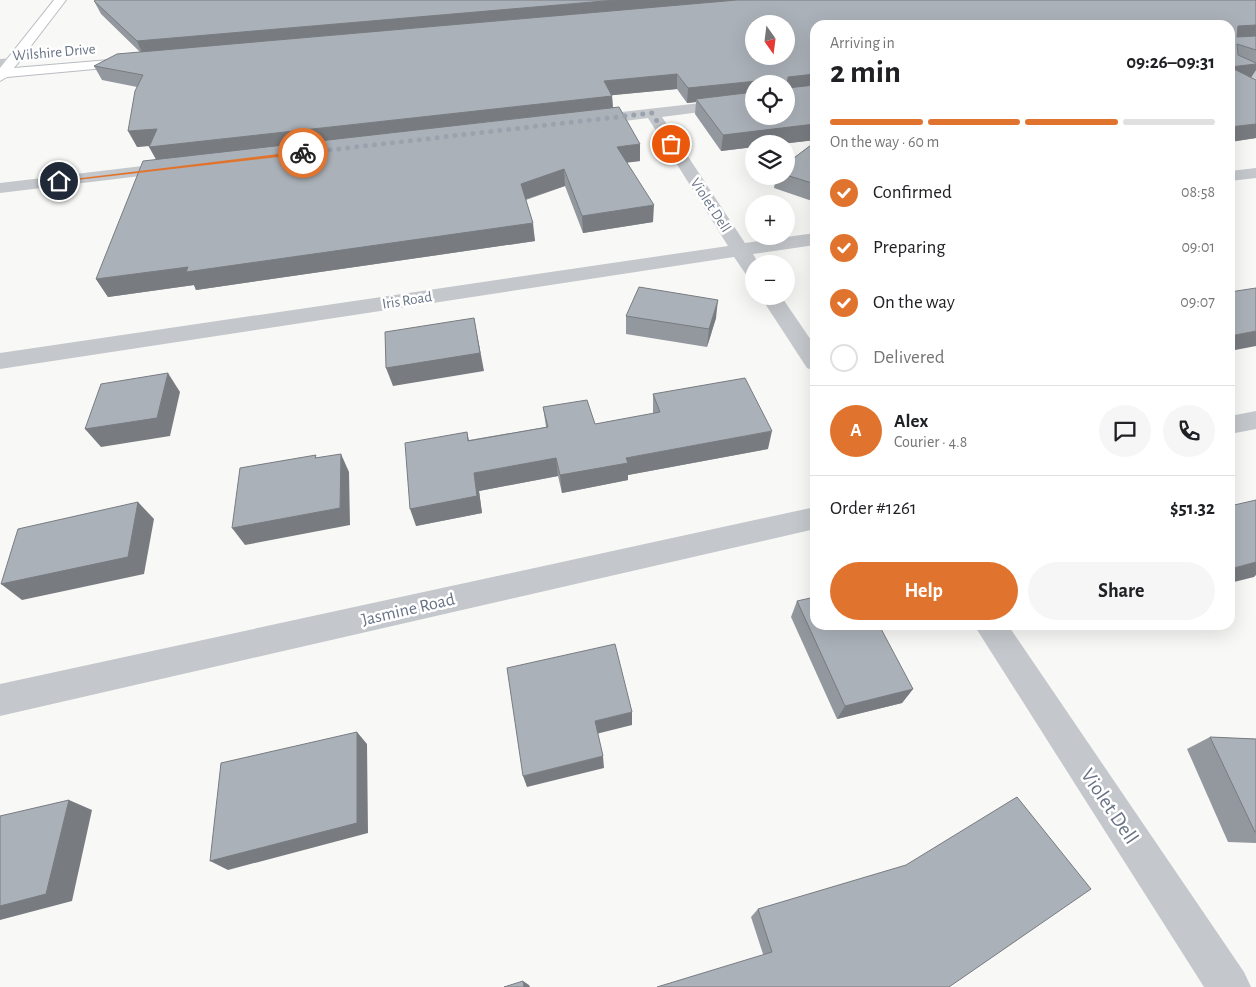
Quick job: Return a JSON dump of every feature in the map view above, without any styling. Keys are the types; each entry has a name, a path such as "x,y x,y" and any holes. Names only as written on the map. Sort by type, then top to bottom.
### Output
{"street":[{"path":"3,69 60,0"},
{"name":"Wilshire Drive","path":"3,69 145,55"},
{"path":"1235,65 1256,75"},
{"path":"573,122 745,103"},
{"name":"Violet Dell","path":"652,113 745,259"},
{"path":"0,188 188,166"},
{"path":"1235,175 1256,172"},
{"name":"Iris Road","path":"0,361 810,240"},
{"path":"776,305 810,356"},
{"path":"1235,424 1256,420"},
{"name":"Jasmine Road","path":"0,700 810,519"},
{"name":"Violet Dell","path":"993,630 1230,987"}],"building":[{"path":"616,0 137,41 94,1"},
{"path":"737,0 1256,0 1256,25 1238,26 1237,37 1256,36 1256,50 1237,44 1238,55 1256,64 1235,66 1235,20 810,20 810,75 795,76 745,75 745,82 688,88 677,74 604,81 612,96 149,147 157,129 128,131 135,91 143,75 94,66 117,54"},
{"path":"1235,70 1256,80 1256,124 1235,126"},
{"path":"810,86 810,125 723,135 696,99 745,93 745,125 795,125 795,87"},
{"path":"619,107 640,144 617,147 654,205 582,216 564,169 521,184 533,223 186,272 188,267 96,279 143,161"},
{"path":"810,146 810,182 795,178 795,157"},
{"path":"639,287 718,300 709,329 626,316"},
{"path":"1256,288 1256,331 1235,335 1235,291"},
{"path":"474,318 480,353 386,368 385,332"},
{"path":"168,373 157,418 85,429 101,384"},
{"path":"745,378 772,431 626,458 628,463 560,475 556,458 474,473 477,496 410,509 405,443 467,432 468,441 548,427 543,407 587,400 595,424 660,412 653,394"},
{"path":"341,454 340,508 232,528 240,468 316,455 315,458"},
{"path":"1256,500 1256,562 1235,568 1235,505"},
{"path":"138,502 128,557 1,584 18,529"},
{"path":"810,598 810,629 797,601"},
{"path":"810,630 882,630 913,689 845,706"},
{"path":"615,644 632,712 595,721 603,756 523,776 507,668"},
{"path":"357,732 357,823 210,861 221,763"},
{"path":"1210,737 1256,739 1256,832 1255,832"},
{"path":"1017,797 1091,889 949,987 657,987 772,952 758,909 906,865"},
{"path":"69,800 46,894 0,906 0,816"},
{"path":"523,981 524,987 504,987"}],"way so far":[{"path":"303,153 652,113 671,144"}],"route":[{"path":"59,181 303,153"}]}
